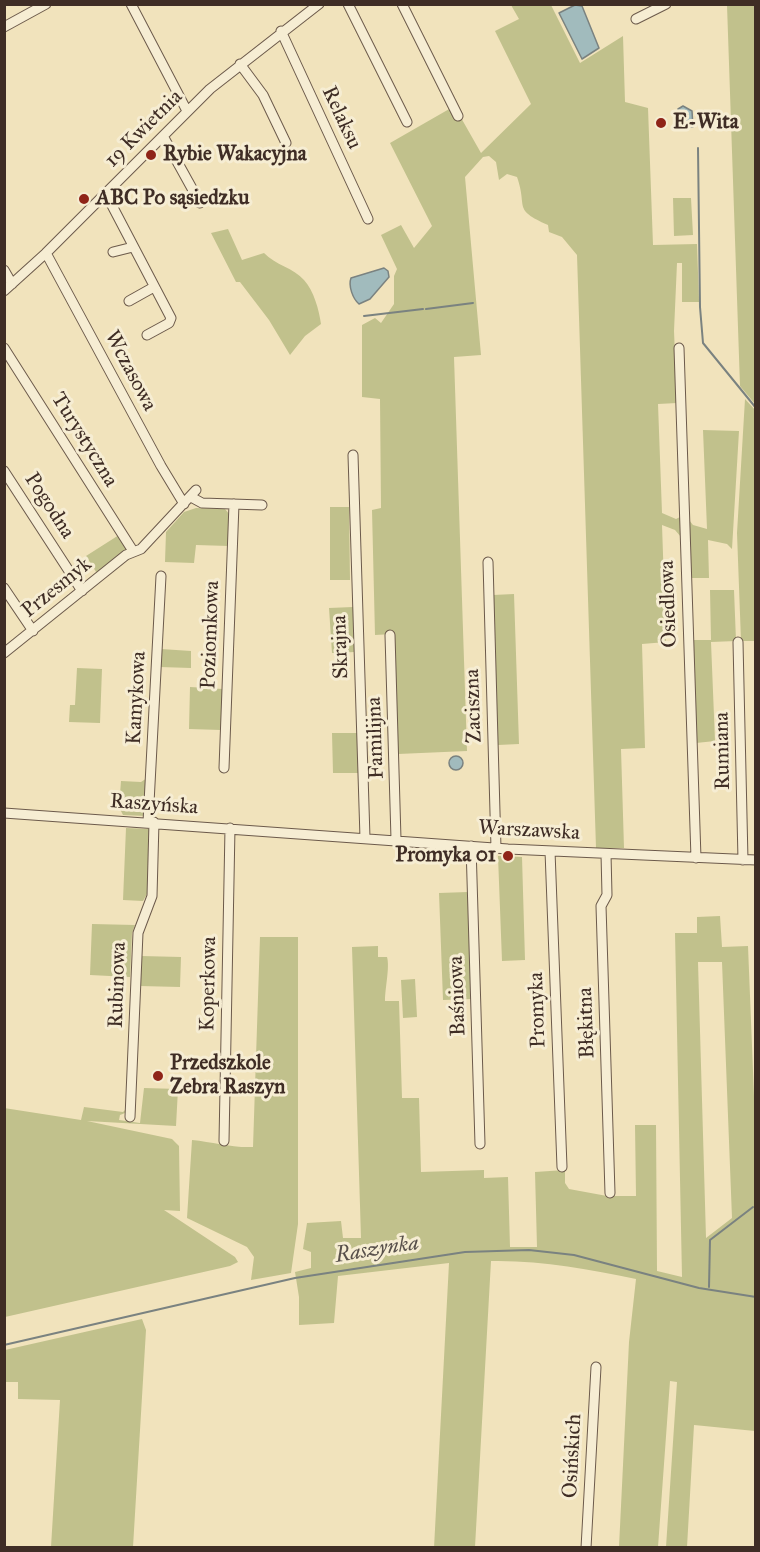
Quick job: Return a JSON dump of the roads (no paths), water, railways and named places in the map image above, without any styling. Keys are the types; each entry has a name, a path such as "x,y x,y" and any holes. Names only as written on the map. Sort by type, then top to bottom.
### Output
{"street":[{"path":"4,27 46,4"},
{"path":"131,4 187,111"},
{"name":"19 Kwietnia","path":"8,287 46,253 187,111 240,64 319,4"},
{"path":"348,4 407,122"},
{"path":"402,4 458,116"},
{"path":"636,19 666,4"},
{"name":"Relaksu","path":"281,31 368,219"},
{"path":"240,64 264,95 286,142"},
{"path":"163,136 200,203"},
{"path":"106,194 172,321 147,335"},
{"path":"113,252 133,247"},
{"name":"Wczasowa","path":"46,253 161,466 190,497"},
{"path":"4,270 8,287"},
{"path":"129,301 154,287"},
{"name":"Turystyczna","path":"4,348 133,551"},
{"name":"Osiedlowa","path":"679,348 696,858"},
{"name":"Skrajna","path":"353,455 365,838"},
{"name":"Pogodna","path":"4,471 82,591"},
{"path":"190,497 199,502 262,505"},
{"name":"Przesmyk","path":"4,653 133,551 141,549 190,497"},
{"name":"Poziomkowa","path":"224,768 234,504"},
{"name":"Zaciszna","path":"488,562 496,848"},
{"name":"Kamykowa","path":"151,822 161,576"},
{"path":"4,588 33,631"},
{"name":"Familijna","path":"390,635 396,839"},
{"name":"Rumiana","path":"738,642 743,860"},
{"name":"Raszyńska","path":"4,813 300,832"},
{"name":"Rubinowa","path":"130,1117 138,933 152,896 151,822"},
{"name":"Koperkowa","path":"224,1142 230,828"},
{"name":"Warszawska","path":"300,832 496,848 756,860"},
{"name":"Baśniowa","path":"471,846 480,1144"},
{"name":"Promyka","path":"550,851 562,1167"},
{"name":"Błękitna","path":"606,854 607,895 601,906 610,1193"},
{"name":"Osińskich","path":"586,1548 596,1367"}],"water":[{"path":"575,5 582,6 599,48 582,59 559,13"},
{"path":"683,106 692,111 693,127 685,128 678,125 678,109"},
{"path":"384,268 388,271 389,277 370,299 359,304 352,292 351,278"},
{"path":"453,756 459,756 463,763 459,770 453,770 449,766 449,760"}],"waterway":[{"path":"698,148 700,307 703,343 756,408"},
{"path":"426,309 473,303"},
{"path":"364,316 423,309"},
{"path":"709,1287 710,1240 753,1207"},
{"name":"Raszynka","path":"4,1345 295,1278 465,1252 529,1250 574,1255 699,1288 756,1297"}],"place":[{"name":"E-Wita","path":"661,123"},
{"name":"Rybie Wakacyjna","path":"151,155"},
{"name":"ABC Po sąsiedzku","path":"84,199"},
{"name":"Promyka 01","path":"508,856"},
{"name":"Przedszkole Zebra Raszyn","path":"158,1076"}]}
